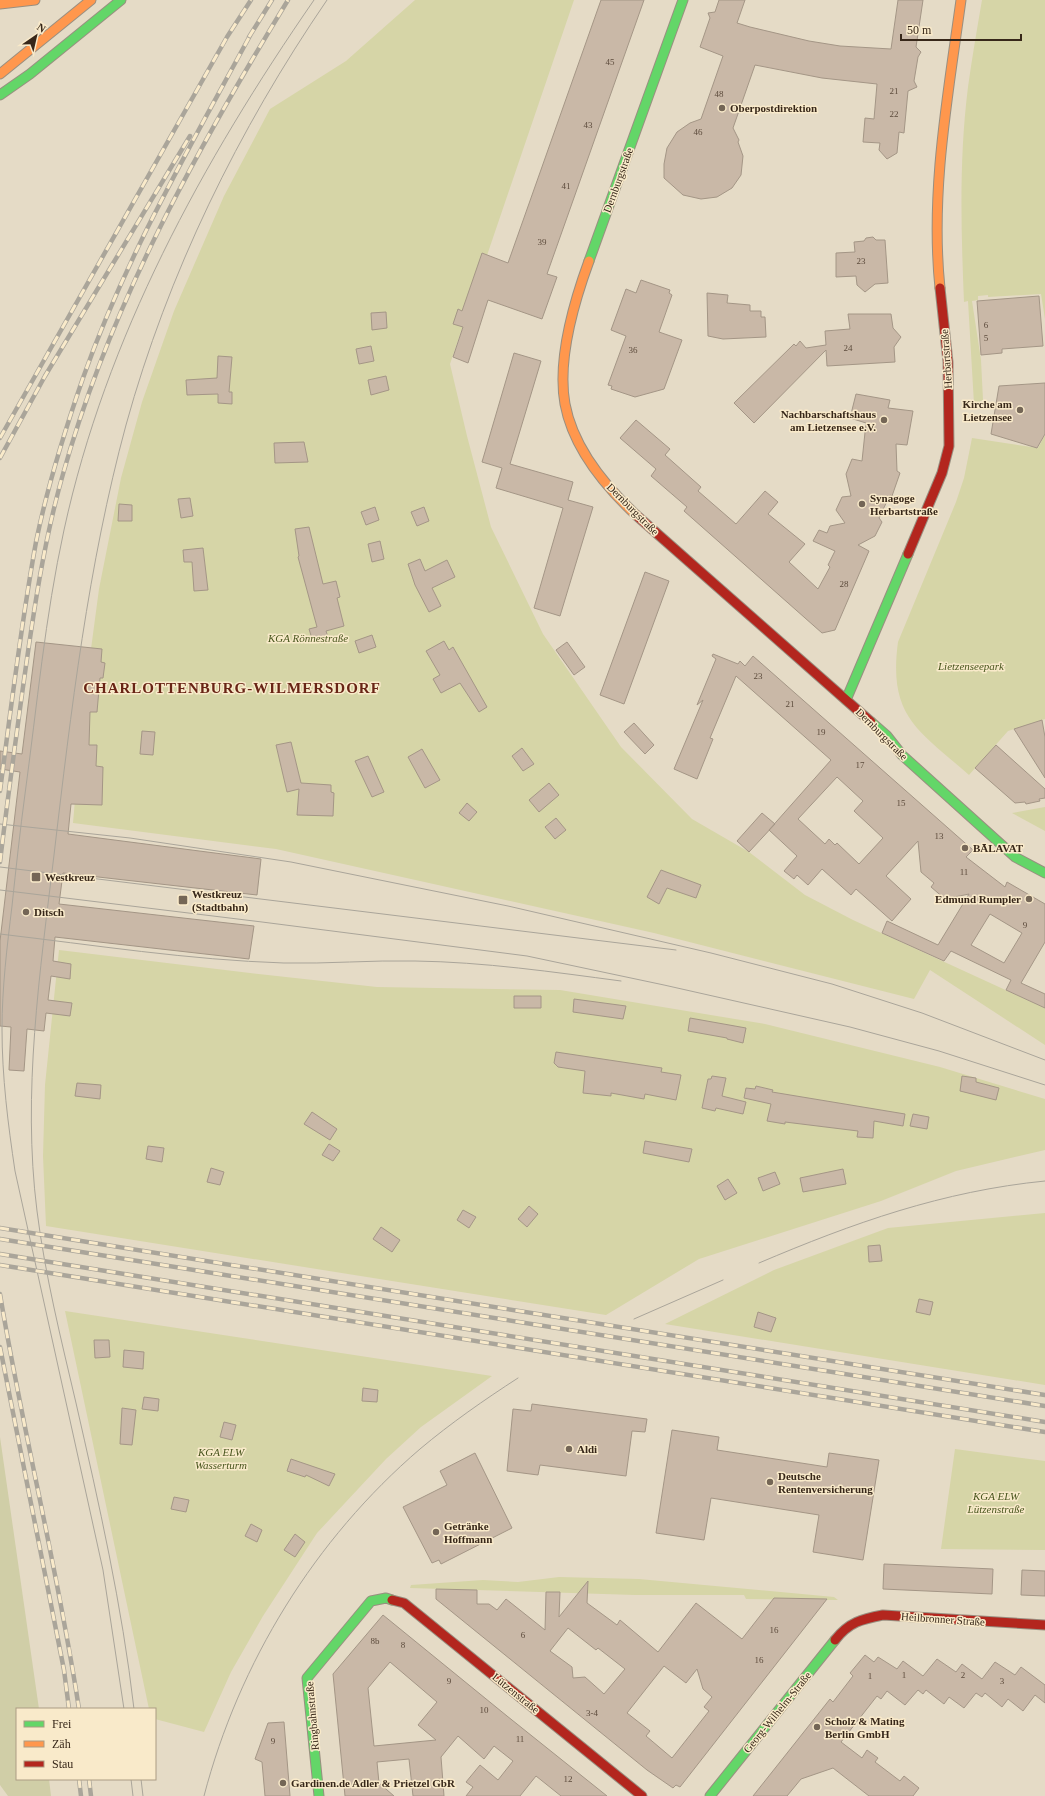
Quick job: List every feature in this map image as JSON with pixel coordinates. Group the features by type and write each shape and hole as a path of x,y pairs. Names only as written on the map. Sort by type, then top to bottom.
{"main road":[{"path":"0,4 35,0"},
{"path":"0,74 91,0"},
{"path":"0,95 30,74 121,0"},
{"name":"Dernburgstraße","path":"683,0 582,280 570,323 563,361 566,405 576,440 596,470 641,520 887,736 902,755 1015,857 1045,873"},
{"name":"Herbartstraße","path":"846,700 942,473 949,446 948,362 939,278 937,224 940,158 961,0"},
{"name":"Ringbahnstraße","path":"319,1796 307,1678 371,1601 386,1598"},
{"name":"Lützenstraße","path":"386,1598 404,1603 642,1796"},
{"name":"Heilbronner Straße","path":"844,1628 863,1619 883,1615 1045,1625"},
{"name":"Georg-Wilhelm-Straße","path":"710,1796 844,1628"}],"green space":[{"name":"KGA Rönnestraße","path":"415,0 574,0 450,364 491,527 543,634 621,747 692,819 749,852 805,895 853,920 1045,1008 1045,1045 930,970 914,999 654,933 276,849 73,823 83,709 99,589 121,478 142,402 174,311 224,196 270,109 346,61"},
{"path":"982,0 1045,0 1045,319 1041,294 988,297 988,295 978,296 978,300 972,301 981,360 983,400 974,404 968,301 964,302 962,167 968,87"},
{"name":"Lietzenseepark","path":"1045,435 1045,719 1008,731 969,775 921,733 911,720 903,705 898,688 896,667 898,642 956,502 964,478 972,438 1038,448"},
{"path":"1045,807 1045,831 1012,813"},
{"path":"59,950 377,987 560,990 765,1024 940,1067 1045,1099 1045,1150 956,1171 881,1201 699,1259 606,1315 46,1226 43,1156 45,1085"},
{"path":"1045,1213 1045,1385 665,1324 774,1270 888,1228"},
{"name":"KGA ELW Wasserturm","path":"65,1311 492,1376 421,1427 386,1459 317,1533 263,1616 231,1672 204,1732 156,1719 156,1708 149,1708"},
{"name":"KGA ELW Lützenstraße","path":"955,1449 1045,1461 1045,1550 941,1549"},
{"path":"559,1577 639,1579 834,1597 838,1600 746,1599 744,1595 635,1595 410,1588 411,1585 483,1580 518,1582"}],"shaded area":[{"path":"0,1437 39,1708 16,1708 16,1780 49,1780 51,1796 8,1796 0,1785"}],"building":[{"path":"601,0 644,0 547,274 557,277 542,319 488,300 468,363 453,357 463,327 453,324 458,309 462,311 482,253 508,263"},
{"name":"Oberpostdirektion","path":"719,0 745,0 737,23 750,27 809,41 840,46 891,49 898,0 923,0 916,47 921,52 918,57 914,81 917,87 908,91 904,133 899,132 897,153 887,159 879,150 880,143 863,142 865,118 874,119 877,84 822,78 755,65 733,128 739,140 738,142 743,156 741,175 732,188 717,197 701,199 683,195 664,178 664,164 667,148 677,132 690,123 701,119 723,56 700,47 710,18 708,13 715,12"},
{"path":"873,237 876,240 885,240 888,283 875,284 865,292 857,285 856,276 836,277 836,253 855,252 854,242 864,241 866,238"},
{"path":"641,280 670,290 669,293 672,295 659,332 682,340 664,389 635,397 611,389 612,386 608,385 626,336 611,330 626,289 636,293"},
{"path":"707,293 728,295 727,303 750,305 750,311 761,311 761,317 765,317 766,337 723,339 708,336"},
{"path":"1039,296 1043,346 1002,349 1002,353 981,355 977,301"},
{"path":"386,312 387,328 372,330 371,313"},
{"path":"848,314 891,314 893,328 901,337 894,347 895,362 827,366 826,350 754,423 734,403 794,344 796,346 800,341 806,348 826,345 825,331 850,329"},
{"path":"371,346 374,361 359,364 356,349"},
{"path":"514,353 541,361 510,464 573,482 568,500 593,507 560,616 534,608 563,508 496,488 502,468 482,462"},
{"path":"218,356 232,357 229,392 232,392 232,404 218,403 218,394 187,395 186,380 217,378"},
{"path":"386,376 389,390 371,395 368,380"},
{"name":"Kirche am Lietzensee","path":"1045,383 1045,434 1037,448 991,434 999,386"},
{"path":"856,394 890,400 888,408 913,411 907,445 896,444 897,471 900,473 892,496 890,495 879,518 882,522 875,536 858,545 869,551 835,630 822,633 684,511 687,507 651,476 656,469 620,438 636,420 670,449 665,455 701,487 698,491 736,524 765,491 778,502 768,514 805,544 789,562 818,589 830,567 828,565 835,551 813,541 819,530 827,533 830,526 845,523 836,510 842,497 851,496 846,474 852,459 862,461 866,423 850,418"},
{"path":"304,442 308,462 275,463 274,443"},
{"path":"190,498 193,516 181,518 178,499"},
{"path":"119,504 132,505 132,521 118,521"},
{"path":"375,507 379,520 366,525 361,512"},
{"path":"424,507 429,521 417,526 411,512"},
{"path":"309,527 323,584 336,581 340,597 337,598 344,626 326,631 328,637 313,642 309,629 317,627 298,557 295,529"},
{"path":"380,541 384,559 372,562 368,544"},
{"path":"203,548 208,590 194,591 192,562 184,562 183,550"},
{"path":"420,559 425,571 447,560 455,577 432,588 441,606 429,612 415,585 408,564"},
{"path":"645,572 669,581 624,704 600,695"},
{"path":"372,635 376,647 359,653 355,641"},
{"path":"444,641 449,650 453,647 487,707 479,712 460,683 441,693 433,679 440,675 426,651"},
{"path":"36,642 102,649 101,662 105,663 103,678 100,678 97,712 90,712 89,745 97,745 96,766 103,767 102,805 71,804 68,834 261,859 257,895 63,873 59,904 254,926 249,959 55,937 53,961 71,964 70,979 51,976 48,1000 72,1003 70,1016 46,1013 44,1031 27,1029 24,1071 9,1070 11,1027 0,1026 0,941 20,772 0,769 0,751 22,754"},
{"path":"567,642 585,667 574,675 556,650"},
{"path":"713,654 738,664 740,661 745,666 753,656 973,850 966,857 1005,887 1007,882 1045,904 1045,942 1021,983 1045,994 1045,1008 1006,990 1011,980 951,951 944,961 882,933 887,921 938,945 969,894 945,899 931,887 934,883 921,872 918,841 886,876 911,899 892,921 856,889 851,895 822,869 808,885 797,875 794,879 784,871 797,856 769,830 831,760 736,676 710,738 713,739 697,779 674,769 703,700 697,705 716,659 712,656","holes":["837,777 863,801 854,811 883,838 859,864 837,843 835,845 829,839 825,844 798,819","990,914 1022,933 1004,963 971,945"]},
{"path":"1042,720 1045,737 1045,778 1014,729"},
{"path":"634,723 654,745 645,754 624,732"},
{"path":"142,731 155,732 153,755 140,754"},
{"path":"291,742 301,783 331,785 331,792 334,793 333,816 297,815 299,789 287,792 276,745"},
{"path":"996,745 1045,789 1045,798 1039,799 1040,801 1026,804 1025,802 1015,803 975,768"},
{"path":"522,748 534,764 523,771 512,756"},
{"path":"422,749 440,780 425,788 408,757"},
{"path":"368,756 384,792 372,797 355,761"},
{"path":"549,783 559,795 539,812 529,800"},
{"path":"467,803 477,812 469,821 459,813"},
{"path":"762,813 775,824 749,852 737,841"},
{"path":"556,818 566,830 555,839 545,827"},
{"path":"661,870 701,885 696,898 667,888 659,904 647,897"},
{"path":"514,996 541,996 541,1008 514,1008"},
{"path":"574,999 626,1006 623,1019 573,1012"},
{"path":"690,1018 746,1028 743,1043 727,1038 688,1031"},
{"path":"556,1052 662,1068 661,1072 681,1075 676,1100 645,1094 644,1099 611,1093 611,1096 583,1093 585,1071 558,1067 554,1063"},
{"path":"712,1076 726,1078 722,1096 746,1102 743,1114 716,1108 715,1111 702,1108 708,1079 711,1079"},
{"path":"962,1076 976,1078 976,1082 999,1088 996,1100 960,1091"},
{"path":"77,1083 101,1085 100,1099 75,1096"},
{"path":"756,1086 773,1090 772,1092 905,1114 903,1126 874,1121 873,1138 857,1137 858,1131 767,1121 771,1104 744,1098 746,1088 755,1089"},
{"path":"312,1112 337,1129 330,1140 304,1124"},
{"path":"913,1114 929,1117 927,1129 910,1126"},
{"path":"645,1141 692,1149 689,1162 643,1153"},
{"path":"329,1144 340,1151 333,1161 322,1155"},
{"path":"148,1146 164,1148 162,1162 146,1159"},
{"path":"211,1168 224,1172 220,1185 207,1182"},
{"path":"843,1169 846,1184 803,1192 800,1178"},
{"path":"775,1172 780,1184 763,1191 758,1178"},
{"path":"728,1179 737,1193 725,1200 717,1186"},
{"path":"529,1206 538,1214 527,1227 518,1219"},
{"path":"463,1210 476,1217 469,1228 457,1220"},
{"path":"381,1227 400,1240 392,1252 373,1239"},
{"path":"880,1245 882,1261 869,1262 868,1246"},
{"path":"919,1299 933,1302 930,1315 916,1312"},
{"path":"758,1312 776,1318 771,1332 754,1327"},
{"path":"94,1340 109,1340 110,1357 95,1358"},
{"path":"124,1350 144,1352 143,1369 123,1367"},
{"path":"363,1388 378,1390 377,1402 362,1401"},
{"path":"144,1397 159,1399 158,1411 142,1409"},
{"name":"Aldi","path":"532,1404 647,1419 645,1432 632,1431 626,1476 540,1465 538,1475 507,1471 513,1409 531,1411"},
{"path":"122,1408 136,1410 132,1445 120,1444"},
{"path":"224,1422 236,1425 232,1440 220,1437"},
{"name":"Deutsche Rentenversicherung","path":"672,1430 719,1437 717,1450 827,1467 829,1453 879,1460 863,1560 813,1552 819,1515 711,1498 704,1540 656,1533"},
{"path":"475,1453 512,1528 441,1564 439,1560 432,1563 403,1507 447,1485 440,1471"},
{"path":"291,1459 335,1474 329,1486 306,1475 305,1477 287,1471"},
{"path":"174,1497 189,1500 186,1512 171,1509"},
{"path":"251,1524 262,1530 257,1542 245,1536"},
{"path":"295,1534 305,1542 295,1557 284,1550"},
{"path":"884,1564 993,1569 992,1594 883,1589"},
{"path":"1022,1570 1045,1571 1045,1596 1021,1595"},
{"path":"588,1581 587,1603 617,1625 620,1620 658,1652 696,1603 742,1639 774,1598 827,1599 680,1787 676,1785 673,1788 647,1770 436,1599 436,1589 477,1590 477,1604 489,1604 497,1610 506,1599 545,1630 546,1592 560,1592 559,1617","holes":["568,1628 596,1650 598,1648 625,1669 604,1694 585,1677 573,1678 572,1667 550,1651","664,1666 686,1683 697,1669 703,1689 712,1697 704,1707 709,1711 672,1758 646,1736 650,1731 627,1713"]},
{"path":"383,1615 607,1796 561,1796 536,1776 520,1796 466,1796 473,1787 466,1782 480,1765 498,1780 513,1761 494,1746 484,1759 458,1736 441,1757 444,1796 413,1796 409,1759 377,1762 379,1783 394,1796 345,1796 333,1674","holes":["390,1662 437,1702 418,1725 436,1740 374,1746 368,1688"]},
{"path":"865,1655 874,1662 878,1657 897,1669 903,1661 923,1676 937,1659 956,1672 962,1664 982,1679 995,1662 1015,1675 1021,1667 1045,1685 1045,1703 1035,1695 1023,1711 1008,1699 1002,1707 985,1693 982,1697 976,1693 964,1708 949,1697 944,1704 926,1690 923,1694 918,1690 905,1705 887,1691 881,1699 877,1696 841,1742 862,1758 867,1750 878,1758 875,1762 900,1781 904,1776 919,1788 913,1796 869,1796 833,1768 801,1779 787,1796 753,1796 830,1699 833,1702 853,1676 850,1673"},
{"path":"284,1722 290,1796 265,1796 262,1762 255,1759 268,1723"}],"tram line":[{"path":"124,1708 103,1570 15,1171 6,1100 2,1047 3,998 8,937 46,629 57,563 82,458 105,389 132,320 163,253 197,188 234,124 273,61 314,0"},
{"path":"134,1708 123,1632 109,1555 54,1307 44,1259 37,1211 31,1122 32,1077 43,943 74,693 91,585 113,478 126,425 143,368 185,258 209,204 235,152 264,100 327,0"},
{"path":"0,824 130,838 291,862 508,906 711,953 832,984 922,1013 1045,1060"},
{"path":"0,867 676,950"},
{"path":"0,890 527,956 850,1027 939,1051 1045,1085"},
{"path":"0,934 142,952 213,959 284,963 399,961 467,963 621,981"},
{"path":"759,1263 794,1248 864,1222 899,1211 970,1192 1045,1181"},
{"path":"634,1319 723,1280"},
{"path":"204,1796 219,1746 238,1698 260,1651 286,1606 315,1563 347,1522 382,1484 420,1449 468,1412 518,1378"},
{"path":"131,1780 133,1796"},
{"path":"141,1780 143,1796"}],"railway":[{"path":"0,438 227,37 251,0"},
{"path":"249,37 272,0"},
{"path":"0,862 39,580 56,500 83,411 105,349 159,230 189,171 288,0"},
{"path":"0,791 21,635 36,542 51,480 76,398 100,333 139,245 183,159 252,32"},
{"path":"0,458 45,376 190,136"},
{"path":"0,1228 1045,1395"},
{"path":"0,1239 1045,1406"},
{"path":"0,1254 1045,1422"},
{"path":"0,1265 1045,1432"},
{"path":"0,1294 19,1398 71,1657 79,1708"},
{"path":"0,1347 64,1670 69,1708"},
{"path":"79,1780 81,1796"},
{"path":"89,1780 91,1796"}],"traffic: fast":[{"path":"0,95 30,74 121,0"},
{"path":"589,261 683,0"},
{"path":"846,700 908,554"},
{"path":"871,722 887,736 902,755 1015,857 1045,873"},
{"path":"319,1796 307,1678 371,1601 386,1598 392,1600"},
{"path":"710,1796 835,1640"}],"traffic: slow":[{"path":"0,4 35,0"},
{"path":"0,74 91,0"},
{"path":"940,288 937,252 939,180 946,108 961,0"},
{"path":"589,261 568,331 563,369 565,404 575,435 592,465 624,504 636,515"}],"traffic: jam":[{"path":"908,554 942,473 949,446 948,362 940,288"},
{"path":"636,515 871,722"},
{"path":"392,1600 404,1603 642,1796"},
{"path":"835,1640 845,1629 856,1622 883,1615 1045,1625"}],"place":[{"name":"Oberpostdirektion","path":"722,108"},
{"name":"Kirche am Lietzensee","path":"1020,410"},
{"name":"Nachbarschaftshaus am Lietzensee e.V.","path":"884,420"},
{"name":"Synagoge Herbartstraße","path":"862,504"},
{"name":"BĀLAVAT","path":"965,848"},
{"name":"Westkreuz","path":"36,877"},
{"name":"Edmund Rumpler","path":"1029,899"},
{"name":"Westkreuz (Stadtbahn)","path":"183,900"},
{"name":"Ditsch","path":"26,912"},
{"name":"Aldi","path":"569,1449"},
{"name":"Deutsche Rentenversicherung","path":"770,1482"},
{"name":"Getränke Hoffmann","path":"436,1532"},
{"name":"Scholz & Mating Berlin GmbH","path":"817,1727"},
{"name":"Gardinen.de Adler & Prietzel GbR","path":"283,1783"}],"district":[{"name":"CHARLOTTENBURG-WILMERSDORF","path":"232,688"}]}
